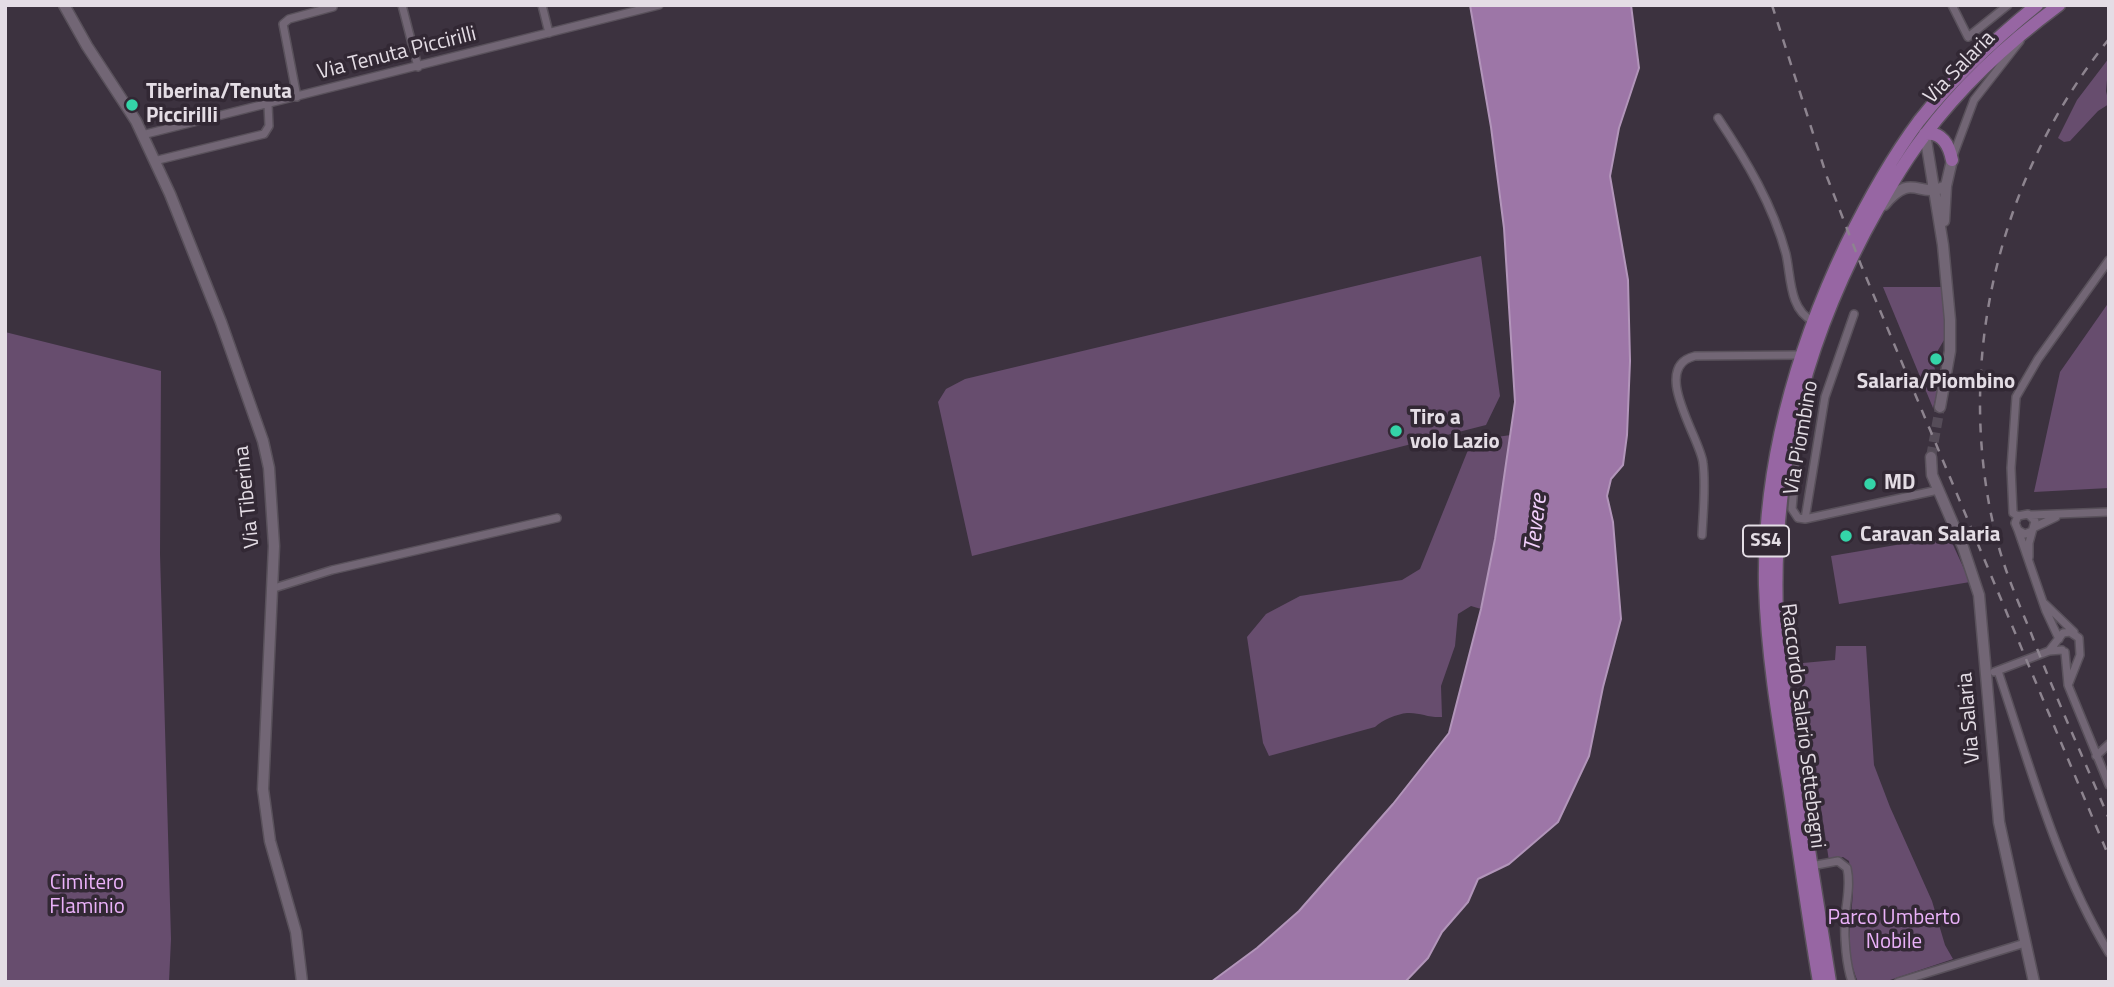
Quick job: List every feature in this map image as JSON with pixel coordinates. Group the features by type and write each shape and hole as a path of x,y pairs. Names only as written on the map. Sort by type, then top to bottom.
{"main road":[{"name":"Via Tiberina","path":"64,5 142,135 170,194 211,296 263,441 269,468 273,519 263,789 270,841 296,932 302,982"},
{"name":"Via Salaria","path":"1920,131 1966,87 2025,23 2037,5"},
{"name":"Via Salaria","path":"2025,23 2059,5"},
{"path":"1940,407 1951,337 1943,245 1920,131 1941,137 1949,148 1952,160 1946,186 1943,245"},
{"name":"Raccordo Salario Settebagni","path":"1821,981 1811,866 1783,678 1777,617 1776,551 1782,487 1797,405 1827,311 1870,222 1920,131"},
{"name":"Raccordo Salario Settebagni","path":"1821,981 1772,681 1765,585 1767,527 1777,450 1800,355 1813,321 1860,218 1882,177 1920,131"},
{"path":"1870,222 1901,188 1912,186 1934,191 1946,186"},
{"name":"Via Salaria","path":"1931,457 1931,472 1977,588 1992,673 1998,822 2034,982"}],"street":[{"path":"402,5 418,67"},
{"path":"542,5 549,33"},
{"name":"Via Tenuta Piccirilli","path":"142,135 659,5"},
{"path":"1952,5 1968,37 2009,5 2025,23 1975,100 1952,160"},
{"path":"297,97 283,24 291,18 333,7"},
{"path":"154,161 264,134 269,126 268,104"},
{"path":"1718,118 1742,155 1772,216 1784,248 1797,307 1805,317 1813,321"},
{"path":"2018,516 2013,513 2011,502 2016,397 2038,359 2109,260"},
{"name":"Via Piombino","path":"1854,314 1825,397 1805,519 1938,490"},
{"path":"1702,535 1703,465 1681,406 1676,383 1679,367 1686,359 1695,356 1800,355"},
{"path":"1797,405 1801,420 1792,509 1796,517 1805,519"},
{"path":"2109,512 2058,516 2025,513 2018,516 2015,523 2061,646 2068,685 2109,785"},
{"path":"2029,561 2035,521 2031,515"},
{"path":"2018,530 2025,534 2058,516"},
{"path":"271,589 332,570 557,517"},
{"path":"2044,603 2080,641 2080,655 2068,685"},
{"path":"2061,646 2063,633 2074,633"},
{"path":"2061,646 1992,673 2075,889 2091,925 2109,953"},
{"path":"2061,646 2071,653 2078,648"},
{"path":"2096,756 2109,744"},
{"path":"1811,866 1838,861 1847,868 1849,880 1845,922 1848,964 1853,982"},
{"path":"1898,982 2025,943"}],"green space":[{"path":"2109,58 2106,91 2109,104 2098,111 2070,141 2064,142 2058,138 2077,100"},
{"path":"1481,256 1500,396 1486,425 972,556 938,402 946,389 965,379"},
{"path":"1883,287 1941,287 1947,335 1934,357 1933,364 1940,382 1933,408"},
{"path":"2109,302 2109,488 2034,492 2060,372"},
{"name":"Cimitero Flaminio","path":"5,332 161,371 160,554 171,939 169,982 5,982"},
{"path":"1511,435 1481,609 1471,606 1458,614 1455,646 1441,686 1442,717 1411,713 1394,716 1375,727 1269,756 1263,743 1247,637 1266,614 1300,596 1402,580 1420,569 1468,450 1482,439"},
{"path":"1949,536 1970,582 1839,604 1831,556"},
{"name":"Parco Umberto Nobile","path":"1836,646 1866,646 1874,765 1932,901 1945,945 1953,959 1884,982 1858,982 1853,969 1850,935 1853,889 1849,861 1843,857 1829,861 1802,684 1803,663 1835,660"}],"water":[{"name":"Tevere","path":"1470,5 1631,5 1639,68 1619,128 1610,176 1628,280 1630,361 1627,435 1623,465 1611,479 1607,496 1613,522 1621,619 1589,756 1558,822 1509,864 1478,879 1468,902 1442,932 1428,958 1405,982 1211,982 1257,948 1299,911 1393,804 1449,733 1481,609 1495,539 1515,402 1504,228 1491,127"}],"tunnel":[{"path":"1931,457 1940,407"}],"railway":[{"path":"1772,5 1827,177 1861,265 2109,857"},
{"path":"2109,39 2070,94 2038,152 2012,214 1994,279 1983,345 1980,411 1985,478 2001,555 2109,819"}],"place":[{"name":"Tiberina/Tenuta Piccirilli","path":"132,105"},
{"name":"Salaria/Piombino","path":"1936,359"},
{"name":"Tiro a volo Lazio","path":"1396,431"},
{"name":"MD","path":"1870,484"},
{"name":"Caravan Salaria","path":"1846,536"}]}
